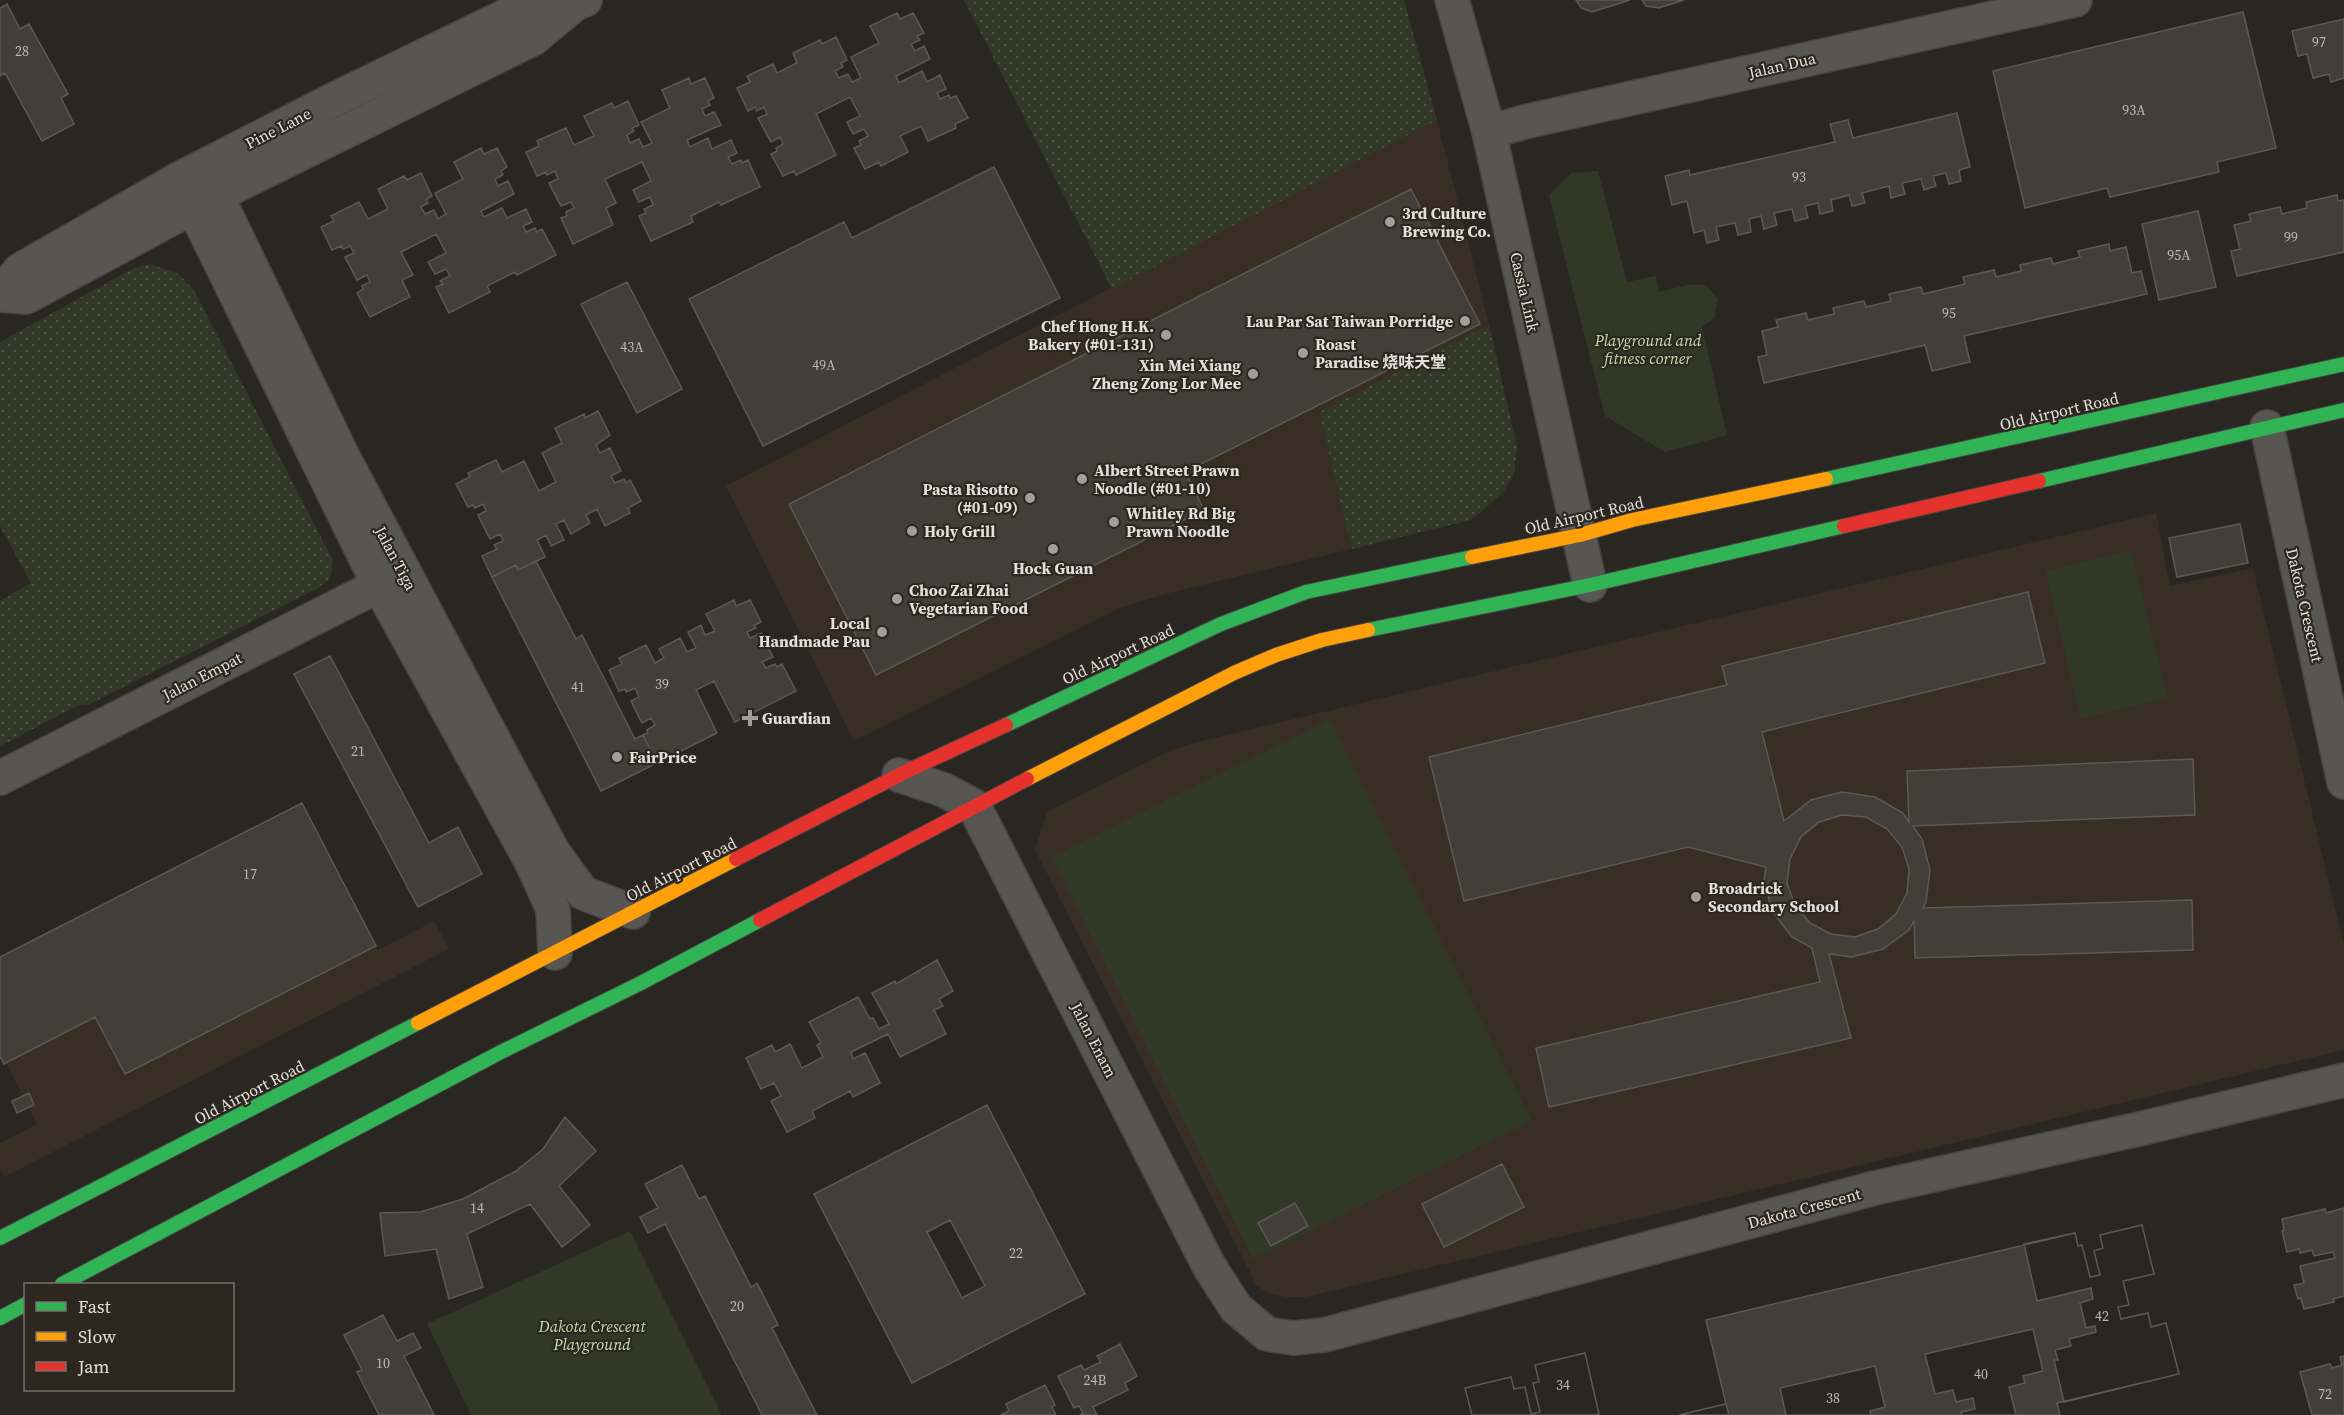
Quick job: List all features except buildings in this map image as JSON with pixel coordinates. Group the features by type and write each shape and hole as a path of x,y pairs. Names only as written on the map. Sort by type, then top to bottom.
{"main road":[{"name":"Old Airport Road","path":"0,1238 899,775 1221,624 1305,592 1580,535 1632,520 2344,364"},
{"path":"65,1283 501,1052 641,983 974,806 1234,673 1276,655 1322,640 1590,585 2344,410"},
{"path":"0,1318 24,1305"}],"street":[{"name":"Cassia Link","path":"1452,0 1489,132 1590,585"},
{"name":"Jalan Dua","path":"1489,132 2075,0"},
{"name":"Pine Lane","path":"0,295 26,297 195,188 534,38 580,2"},
{"name":"Jalan Tiga","path":"195,188 225,213 343,457 391,579 532,862 553,909 555,953"},
{"name":"Dakota Crescent","path":"2267,428 2344,782"},
{"name":"Jalan Tiga","path":"391,579 553,852 583,893 633,912"},
{"name":"Jalan Empat","path":"0,778 391,579"},
{"path":"899,775 944,790 974,806"},
{"name":"Jalan Enam","path":"974,806 1209,1266 1236,1308 1267,1334"},
{"name":"Dakota Crescent","path":"1267,1334 1293,1338 1324,1335 1875,1188 2344,1080"}],"shaded area":[{"path":"1437,120 1489,325 1319,412 1352,549 1169,593 1120,608 854,741 726,486"},
{"name":"Broadrick Secondary School","path":"2156,513 2170,586 2253,568 2344,944 2344,1050 1306,1297 1286,1297 1268,1293 1257,1286 1035,850 1047,812 1169,751 1194,743"},
{"path":"302,807 378,950 434,921 449,949 4,1177 0,1169 0,1143 37,1124 0,1051"}],"green space":[{"path":"964,0 1404,0 1437,120 1112,289"},
{"name":"Playground and fitness corner","path":"1598,171 1627,282 1656,276 1659,292 1687,285 1706,285 1718,299 1714,318 1702,327 1727,435 1665,452 1605,416 1549,195 1571,173"},
{"path":"150,264 179,274 195,292 332,559 331,574 328,580 316,589 88,705 81,704 0,746 0,601 31,583 0,526 0,342 134,268"},
{"path":"1489,325 1517,447 1514,473 1503,493 1471,520 1352,549 1319,412"},
{"path":"2131,550 2168,698 2081,719 2045,571"},
{"path":"1330,719 1532,1121 1253,1259 1051,857"},
{"name":"Dakota Crescent Playground","path":"630,1231 722,1415 471,1415 427,1324"}],"traffic: fast":[{"path":"1826,479 2344,364"},
{"path":"2039,481 2344,410"},
{"path":"1368,630 1590,585 1844,526"},
{"path":"1006,725 1221,624 1306,592 1472,557"},
{"path":"64,1283 501,1052 641,983 760,920"},
{"path":"0,1238 418,1023"},
{"path":"0,1318 24,1305"}],"traffic: slow":[{"path":"1472,557 1826,479"},
{"path":"1027,779 1234,673 1276,655 1322,640 1368,630"},
{"path":"418,1023 736,859"}],"traffic: jam":[{"path":"1844,526 2039,481"},
{"path":"736,859 907,771 1006,725"},
{"path":"760,920 1027,779"}],"place":[{"name":"3rd Culture Brewing Co.","path":"1390,222"},
{"name":"Lau Par Sat Taiwan Porridge","path":"1465,321"},
{"name":"Chef Hong H.K. Bakery (#01-131)","path":"1166,335"},
{"name":"Roast Paradise 烧味天堂","path":"1303,353"},
{"name":"Xin Mei Xiang Zheng Zong Lor Mee","path":"1253,374"},
{"name":"Albert Street Prawn Noodle (#01-10)","path":"1082,479"},
{"name":"Pasta Risotto (#01-09)","path":"1030,498"},
{"name":"Whitley Rd Big Prawn Noodle","path":"1114,522"},
{"name":"Holy Grill","path":"912,531"},
{"name":"Hock Guan","path":"1053,549"},
{"name":"Choo Zai Zhai Vegetarian Food","path":"897,599"},
{"name":"Local Handmade Pau","path":"882,632"},
{"name":"Guardian","path":"750,718"},
{"name":"FairPrice","path":"617,757"},
{"name":"Broadrick Secondary School","path":"1696,897"}]}
